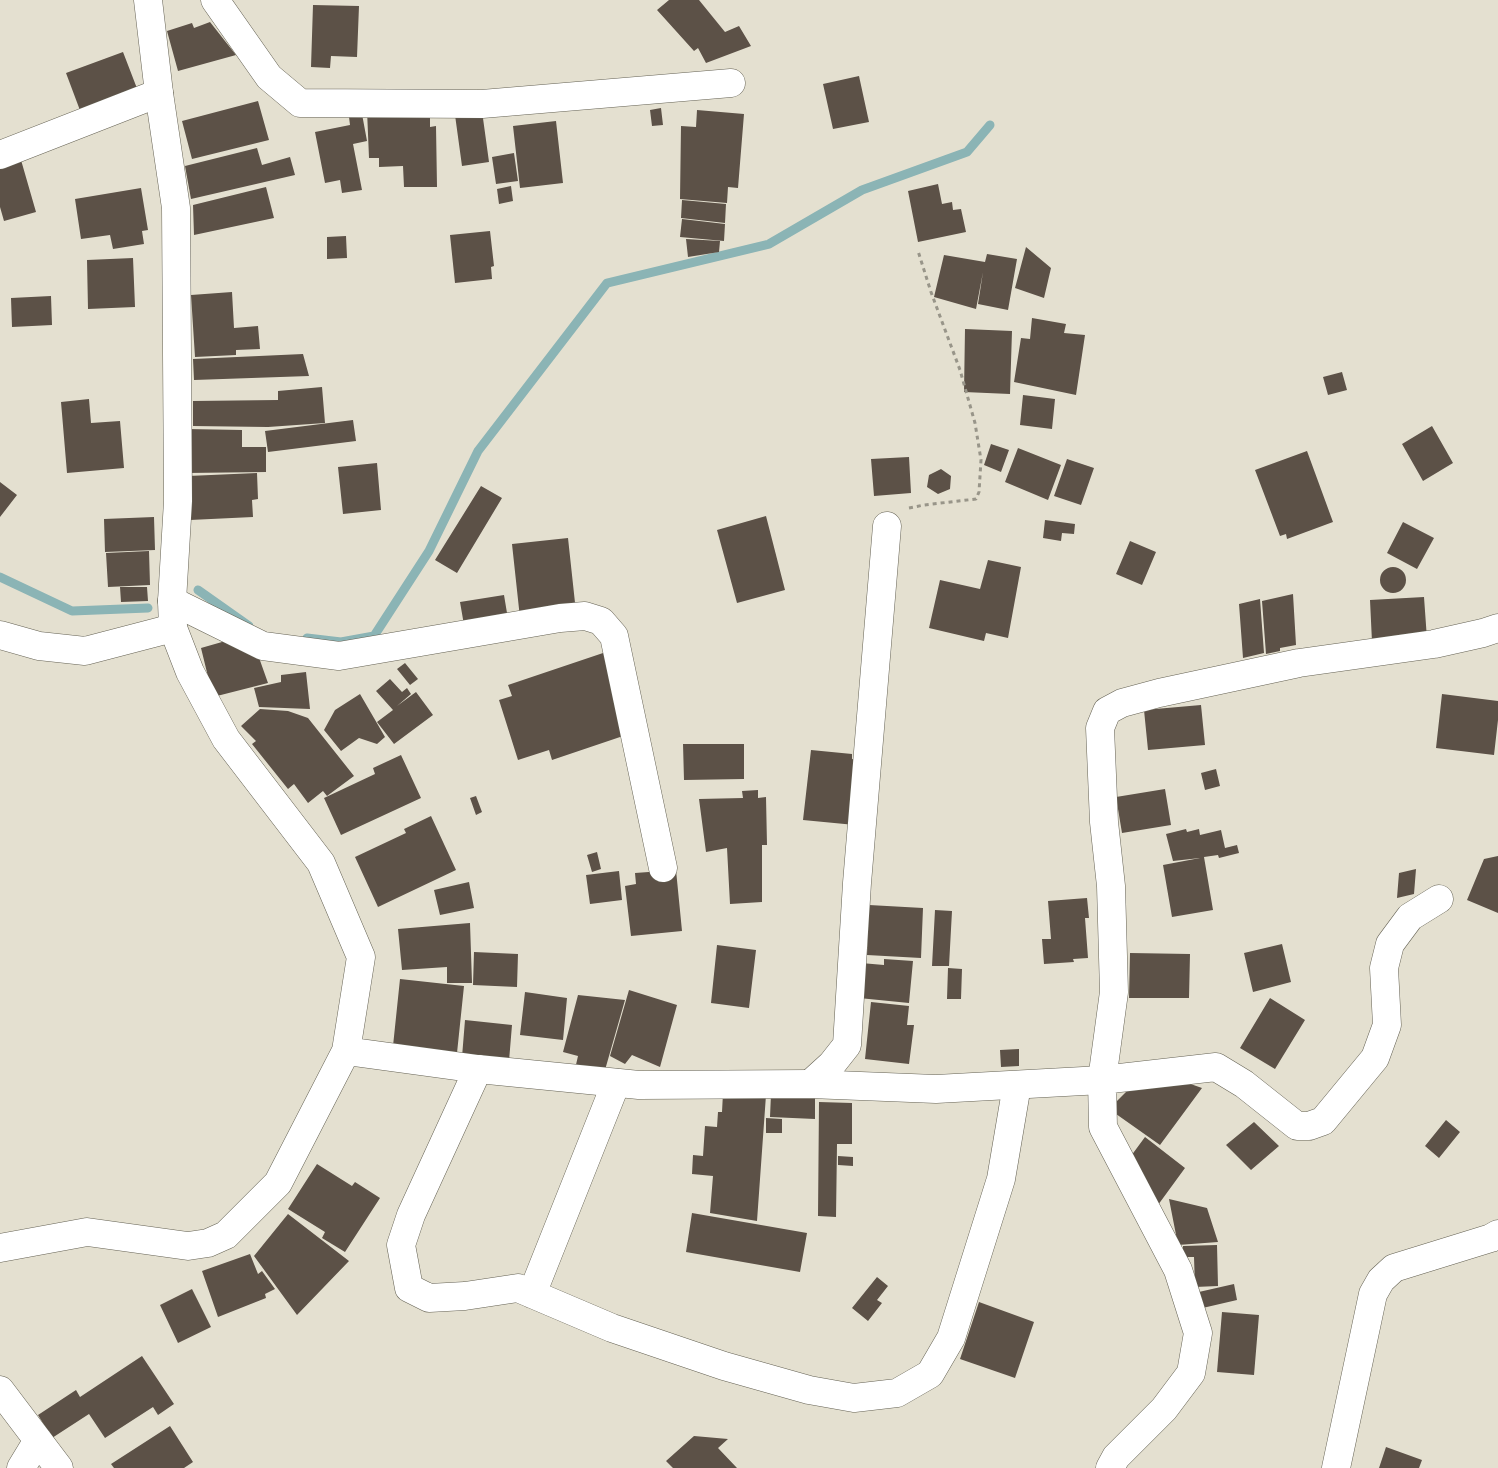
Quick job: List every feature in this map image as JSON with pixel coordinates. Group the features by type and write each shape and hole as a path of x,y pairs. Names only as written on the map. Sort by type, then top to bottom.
{"street":[{"path":"0,1248 87,1232 188,1246 208,1243 226,1235 278,1183 346,1051 361,957 321,863 226,739 190,672 173,628 172,601 178,501 176,208 159,93 148,0"},
{"path":"215,0 270,77 300,102 482,104 731,83"},
{"path":"0,155 159,93"},
{"path":"810,1084 832,1064 847,1045 857,883 887,526"},
{"path":"172,601 263,646 339,656 560,618 585,616 601,622 614,636 663,868"},
{"path":"0,635 39,646 85,651 173,628"},
{"path":"1110,1468 1116,1457 1164,1409 1192,1373 1198,1333 1178,1270 1103,1127 1102,1080 1114,992 1111,886 1104,822 1100,728 1107,711 1122,703 1159,693 1299,663 1434,644 1498,628"},
{"path":"346,1051 478,1069 639,1085 810,1084 936,1090 1102,1080 1216,1067 1244,1084 1297,1126 1309,1126 1323,1121 1375,1058 1387,1025 1384,968 1390,944 1410,917 1438,899"},
{"path":"478,1069 411,1214 406,1230 402,1245 410,1288 429,1298 465,1296 518,1288 612,1328 724,1366 809,1390 854,1398 896,1393 930,1374 951,1338 1001,1179 1017,1085"},
{"path":"532,1294 616,1083"},
{"path":"1336,1468 1372,1294 1381,1280 1394,1268 1491,1238 1498,1234"},
{"path":"0,1390 59,1468"},
{"path":"21,1468 38,1440"}],"path":[{"path":"887,526 891,514 924,505 976,499 979,492 981,460 975,423 960,370 918,251"}],"building":[{"path":"669,0 699,0 725,32 739,26 751,46 706,63 698,48 694,51 657,10"},
{"path":"313,5 359,6 357,57 331,56 330,68 311,67"},
{"path":"210,22 236,55 178,71 167,31 192,23 194,28"},
{"path":"123,52 138,91 81,113 66,73"},
{"path":"859,76 869,122 833,129 823,84"},
{"path":"258,101 269,140 192,159 182,121"},
{"path":"661,108 663,125 652,126 650,110"},
{"path":"430,109 430,127 436,126 437,187 404,187 403,166 379,167 379,158 369,158 367,110"},
{"path":"697,110 744,114 738,188 728,187 727,203 680,199 681,126 696,127"},
{"path":"482,111 489,162 462,166 455,115"},
{"path":"362,114 367,141 353,144 362,190 342,193 340,180 325,183 315,132 350,125 349,117"},
{"path":"556,121 563,183 520,188 513,126"},
{"path":"257,148 262,165 290,157 295,175 191,199 185,166"},
{"path":"514,153 518,181 496,184 492,157"},
{"path":"21,160 36,212 4,221 0,207 0,166"},
{"path":"938,184 942,204 952,202 953,210 961,209 966,232 918,242 908,191"},
{"path":"511,186 513,201 499,204 497,189"},
{"path":"266,187 274,218 194,235 193,205"},
{"path":"141,188 148,230 142,231 144,244 113,249 110,235 81,239 75,199"},
{"path":"682,200 726,204 725,223 681,218"},
{"path":"682,219 725,224 724,241 680,237"},
{"path":"490,231 494,266 491,267 492,279 455,283 450,235"},
{"path":"346,236 347,258 327,259 327,237"},
{"path":"686,239 720,241 719,252 688,257"},
{"path":"1026,247 1051,268 1044,298 1015,288"},
{"path":"987,254 1017,259 1008,310 978,304 983,272 976,309 934,297 944,255 985,262"},
{"path":"133,258 135,307 88,309 87,260"},
{"path":"232,292 234,328 258,326 260,349 236,350 236,355 195,357 191,295"},
{"path":"51,296 52,325 12,327 11,298"},
{"path":"1032,318 1066,324 1064,333 1085,335 1076,395 1014,382 1021,338 1030,339"},
{"path":"965,329 1012,331 1010,394 964,392"},
{"path":"303,354 309,376 194,380 193,359"},
{"path":"1342,372 1347,390 1328,395 1323,377"},
{"path":"322,387 325,423 268,427 193,426 193,401 278,400 278,391"},
{"path":"1023,395 1055,399 1052,429 1020,425"},
{"path":"89,399 91,423 120,421 124,468 67,473 61,402"},
{"path":"353,420 356,441 268,452 265,431"},
{"path":"1432,426 1453,463 1423,481 1402,444"},
{"path":"187,429 242,430 242,447 266,447 266,472 186,473"},
{"path":"991,444 1009,450 1001,472 984,465"},
{"path":"1018,448 1061,465 1048,500 1005,482"},
{"path":"1307,451 1333,522 1287,539 1286,534 1280,536 1255,470"},
{"path":"909,457 911,493 874,496 871,459"},
{"path":"1067,459 1094,468 1081,505 1054,496"},
{"path":"377,463 381,510 343,514 338,467"},
{"path":"941,469 951,476 950,489 938,494 927,487 929,475"},
{"path":"257,473 258,499 252,500 253,517 190,520 188,476"},
{"path":"0,482 17,495 0,517"},
{"path":"481,486 502,498 457,573 435,560"},
{"path":"766,516 785,590 737,603 717,530"},
{"path":"154,517 155,550 105,552 104,519"},
{"path":"1045,520 1075,524 1074,534 1062,533 1061,541 1043,538"},
{"path":"1403,522 1434,538 1417,569 1387,553"},
{"path":"568,538 576,612 520,618 512,544"},
{"path":"1130,541 1156,552 1142,585 1116,574"},
{"path":"149,551 150,585 108,587 106,553"},
{"path":"988,560 1021,567 1008,638 986,633 984,641 929,628 940,580 980,589"},
{"path":"1393,567 1403,570 1406,580 1403,590 1393,593 1383,590 1380,580 1383,570"},
{"path":"120,587 147,587 148,601 121,602"},
{"path":"1293,594 1296,645 1280,648 1280,651 1266,654 1262,601"},
{"path":"504,595 508,619 464,625 460,602"},
{"path":"1424,597 1427,639 1372,642 1370,600"},
{"path":"1260,599 1264,653 1243,658 1239,604"},
{"path":"236,638 257,652 268,683 213,697 201,648"},
{"path":"606,652 626,735 552,760 549,750 518,760 499,700 512,696 508,685"},
{"path":"405,663 418,679 410,685 397,669"},
{"path":"306,672 310,709 259,707 254,688 281,682 281,675"},
{"path":"390,679 402,692 407,688 411,694 397,706 416,692 433,715 394,744 377,722 393,710 376,691"},
{"path":"360,694 385,737 377,744 359,738 341,751 324,730 335,710"},
{"path":"1442,694 1498,701 1494,755 1436,748"},
{"path":"1201,705 1205,745 1148,750 1144,710"},
{"path":"260,709 288,711 308,718 354,776 327,796 323,791 308,803 294,784 288,789 252,744 256,741 241,726"},
{"path":"683,744 744,744 744,779 684,780"},
{"path":"811,750 852,754 852,759 862,761 855,825 803,820"},
{"path":"401,755 421,798 341,835 324,798 375,774 373,768"},
{"path":"1216,769 1220,786 1205,790 1201,773"},
{"path":"1165,789 1171,825 1122,833 1116,797"},
{"path":"758,790 758,798 766,797 767,845 762,845 762,902 730,904 727,848 706,852 699,799 743,798 742,791"},
{"path":"476,796 482,812 476,815 470,798"},
{"path":"431,816 456,870 378,907 355,857 406,833 404,829"},
{"path":"1186,829 1187,832 1199,829 1200,835 1221,830 1225,848 1237,845 1239,853 1219,858 1218,855 1204,857 1213,910 1172,917 1163,865 1200,858 1173,861 1166,834"},
{"path":"597,852 601,869 592,872 587,855"},
{"path":"1498,856 1498,913 1467,900 1484,859"},
{"path":"1416,869 1414,894 1397,898 1399,873"},
{"path":"676,870 682,931 631,936 625,886 636,884 635,873"},
{"path":"619,871 622,900 590,904 586,875"},
{"path":"469,882 474,908 440,915 434,890"},
{"path":"1087,898 1089,918 1085,918 1088,958 1073,959 1074,962 1044,964 1042,939 1051,939 1048,901"},
{"path":"869,905 923,908 921,958 867,955"},
{"path":"935,910 952,911 949,966 932,966"},
{"path":"470,923 472,983 447,983 447,967 402,970 398,929"},
{"path":"1282,944 1291,982 1253,992 1244,953"},
{"path":"717,945 756,950 749,1008 711,1003"},
{"path":"474,952 518,954 517,987 473,985"},
{"path":"1130,953 1190,954 1189,998 1129,998"},
{"path":"884,959 913,961 909,1003 859,998 861,963 884,965"},
{"path":"948,968 962,969 961,999 947,999"},
{"path":"400,979 464,986 457,1053 393,1046"},
{"path":"629,990 677,1005 660,1067 632,1055 625,1064 610,1056"},
{"path":"525,992 567,998 563,1040 520,1035"},
{"path":"578,995 625,1000 603,1077 575,1069 578,1056 563,1052"},
{"path":"1270,998 1305,1020 1275,1069 1240,1048"},
{"path":"871,1002 909,1006 907,1025 914,1025 909,1064 865,1059"},
{"path":"465,1020 512,1025 509,1061 462,1057"},
{"path":"1019,1049 1019,1066 1001,1067 1000,1050"},
{"path":"1167,1078 1177,1086 1182,1081 1202,1088 1160,1145 1109,1109 1136,1082"},
{"path":"723,1093 766,1095 757,1221 710,1213 713,1176 692,1174 693,1155 703,1156 705,1126 717,1127 718,1112 722,1112"},
{"path":"771,1094 815,1095 815,1119 770,1117"},
{"path":"819,1102 852,1103 852,1144 837,1144 836,1217 818,1216"},
{"path":"766,1118 782,1119 782,1133 766,1133"},
{"path":"1446,1120 1460,1132 1439,1158 1425,1146"},
{"path":"1254,1122 1279,1146 1251,1170 1226,1145"},
{"path":"1145,1137 1185,1168 1158,1205 1131,1156"},
{"path":"838,1156 853,1157 853,1166 838,1165"},
{"path":"317,1164 352,1186 355,1182 380,1198 345,1252 322,1238 325,1232 288,1209"},
{"path":"1169,1199 1207,1208 1218,1242 1178,1245"},
{"path":"692,1213 807,1233 800,1272 686,1252"},
{"path":"288,1214 349,1261 297,1315 254,1256"},
{"path":"1217,1245 1218,1286 1195,1287 1194,1257 1183,1257 1183,1246"},
{"path":"250,1254 258,1274 262,1271 275,1289 265,1294 266,1298 218,1317 202,1271"},
{"path":"877,1277 888,1286 877,1300 882,1303 868,1321 852,1308"},
{"path":"1234,1284 1237,1300 1194,1310 1190,1294"},
{"path":"192,1289 211,1327 178,1343 160,1305"},
{"path":"979,1302 1034,1322 1015,1378 960,1359"},
{"path":"1222,1312 1259,1315 1254,1375 1217,1372"},
{"path":"142,1356 174,1404 158,1415 153,1407 105,1438 89,1414 52,1438 38,1415 76,1390 80,1397"},
{"path":"170,1426 193,1462 184,1468 114,1468 111,1464"},
{"path":"694,1436 728,1439 718,1448 737,1468 673,1468 666,1461"},
{"path":"1386,1447 1422,1460 1419,1468 1379,1468"}],"waterway":[{"path":"307,638 341,642 374,636 429,551 478,451 607,283 769,244 862,190 967,152 990,125"},
{"path":"0,577 72,611 148,608"},
{"path":"198,590 249,626"}]}
